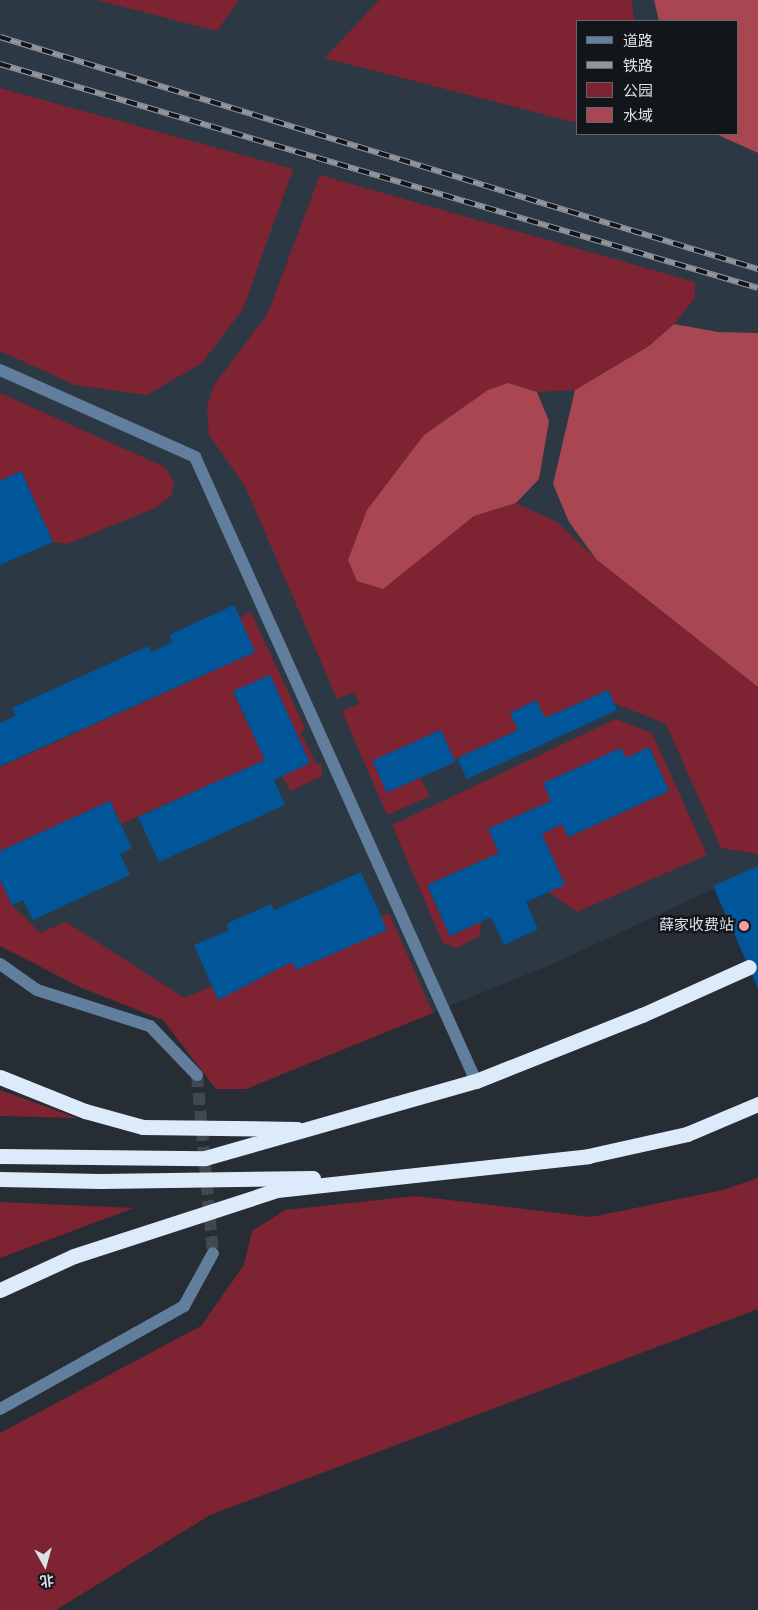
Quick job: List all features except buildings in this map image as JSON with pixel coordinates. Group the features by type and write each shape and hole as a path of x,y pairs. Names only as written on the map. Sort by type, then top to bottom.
{"highway":[{"path":"0,1156 205,1158 316,1129 476,1081 642,1015 749,967"},
{"path":"0,1077 85,1111 144,1127 316,1129"},
{"path":"0,1290 74,1256 277,1190 359,1179 588,1156 687,1134 758,1104"},
{"path":"0,1179 101,1182 282,1177 359,1179"}],"lane":[{"path":"0,370 195,457 476,1081"},
{"path":"0,964 37,990 150,1026 197,1075"},
{"path":"0,1410 184,1306 213,1252"}],"shaded area":[{"path":"0,0 758,0 758,868 555,963 246,1089 216,1089 163,1020 82,988 0,946"}],"green space":[{"path":"96,0 239,0 217,31"},
{"path":"379,0 632,0 634,20 576,20 576,123 325,58"},
{"path":"0,88 293,169 243,309 202,363 147,395 75,385 0,351"},
{"path":"320,175 695,282 695,298 674,324 649,346 575,390 537,392 508,383 434,547 474,516 516,503 557,522 596,559 758,687 758,854 721,848 666,724 614,703 608,690 545,718 536,700 510,713 518,730 454,760 440,730 373,761 387,792 420,778 430,796 387,815 342,711 359,704 354,692 337,699 245,486 209,435 207,408 214,385 268,313"},
{"path":"0,393 165,467 174,481 171,496 155,508 67,544 53,542 21,471 0,481"},
{"path":"251,612 305,728 301,733 316,764 321,765 322,776 291,791 282,776 310,763 270,675 233,692 265,760 121,824 110,801 0,851 0,767 255,652 240,618"},
{"path":"616,719 652,733 707,855 577,912 548,892 542,834 562,824 569,837 669,791 650,748 626,758 621,748 544,783 551,801 488,829 499,853 427,885 450,936 481,922 480,936 456,948 443,943 392,825"},
{"path":"0,880 12,905 40,933 66,922 185,998 212,986 218,999 389,913 433,1013 246,1089 216,1089 163,1020 82,988 0,946"},
{"path":"0,1090 77,1118 0,1116"},
{"path":"758,1178 758,1309 210,1515 56,1610 0,1610 0,1433 201,1326 244,1265 252,1231 285,1210 415,1196 591,1217 723,1190"},
{"path":"1,1202 134,1208 0,1258"}],"water":[{"path":"654,0 758,0 758,153 718,135 738,135 738,20 659,20"},
{"path":"674,324 718,332 758,333 758,687 596,559 569,522 553,484 575,390 649,346"},
{"path":"508,383 537,392 549,421 539,479 516,503 474,516 383,589 357,581 348,560 367,510 424,435 488,390"}],"tunnel":[{"path":"197,1075 213,1253"}],"railway":[{"path":"0,37 758,269"},
{"path":"0,64 758,288"}],"place":[{"name":"薛家收费站","path":"744,926"}]}
